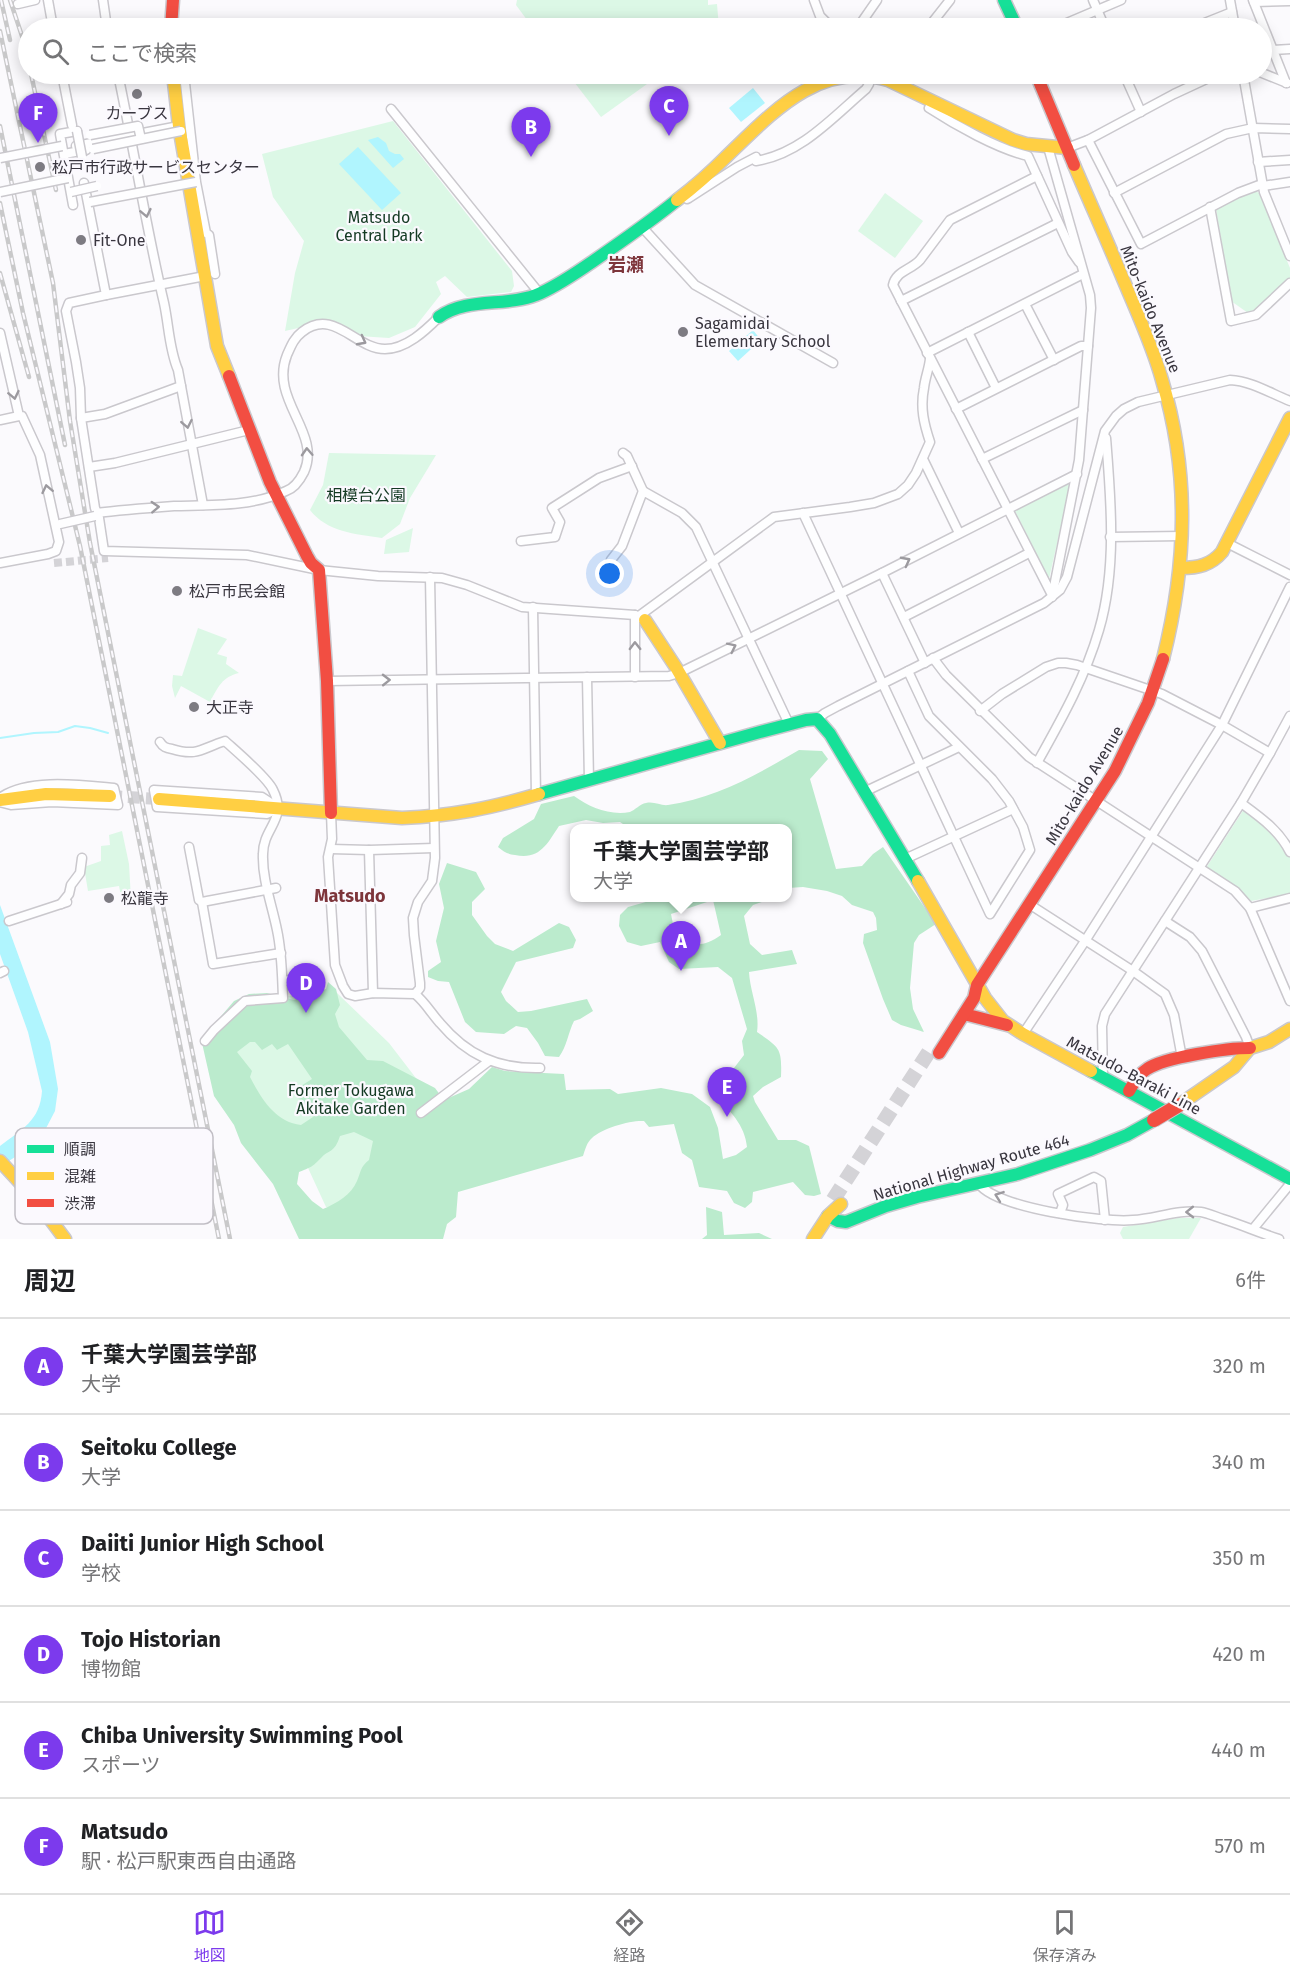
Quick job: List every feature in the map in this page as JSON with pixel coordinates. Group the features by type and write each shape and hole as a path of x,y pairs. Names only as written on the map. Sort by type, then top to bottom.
{"main road":[{"path":"1005,0 1013,18"},
{"path":"169,1 170,18"},
{"path":"175,84 186,130 210,275 217,345 276,494 303,548 319,570 327,681 332,813"},
{"path":"439,317 462,304 490,305 540,294 566,279 642,227 714,169 750,132 800,92 817,84"},
{"path":"897,84 1013,140 1026,144 1067,148"},
{"name":"Mito-kaido Avenue","path":"977,985 974,999 935,1050 968,992 977,985 1129,746 1153,691 1171,631 1181,568 1182,536 1178,454 1167,396 1149,339 1040,84"},
{"path":"1181,568 1197,568 1212,562 1222,552 1290,418"},
{"path":"639,617 679,673 720,743"},
{"path":"159,799 402,818 434,817 478,811 789,724 817,720"},
{"name":"Matsudo-Baraki Line","path":"817,720 830,734 995,1013 1017,1030 1290,1179"},
{"path":"0,800 46,794 110,795"},
{"path":"964,1014 1017,1030"},
{"path":"1129,1090 1140,1074 1148,1068 1229,1048 1250,1048 1269,1042 1290,1029"},
{"name":"National Highway Route 464","path":"828,1216 846,1222 916,1197 1018,1174 1127,1135 1179,1105 1234,1067 1250,1048"},
{"path":"2,1163 15,1177"},
{"path":"813,1239 837,1202"},
{"path":"54,1224 65,1239"}],"street":[{"path":"18,4 35,0"},
{"path":"48,0 51,18"},
{"path":"103,0 106,18"},
{"path":"813,0 822,18"},
{"path":"865,18 877,0"},
{"path":"936,18 950,0"},
{"path":"1093,0 1101,18"},
{"path":"1078,18 1121,0"},
{"path":"1230,0 1233,18"},
{"path":"1260,18 1253,1 1290,1"},
{"path":"1217,18 1232,12"},
{"path":"1288,84 1273,50 1290,49"},
{"path":"1272,77 1288,84"},
{"path":"64,84 72,124"},
{"path":"119,84 125,143"},
{"path":"184,84 186,130 206,232 209,234 210,275 69,303 66,311 80,388 81,418 96,515 99,518 104,551 247,555 319,570 378,576 430,577 457,581 516,605 639,617 774,517 838,509 874,502 898,494 908,485 930,442 923,420 922,403 929,356 968,332 1025,304 1082,269"},
{"path":"682,195 687,199 737,167 756,159 772,158 810,138 869,84"},
{"path":"1128,84 1141,112"},
{"path":"1067,148 1088,140 1197,84"},
{"path":"1245,84 1262,185 1290,256"},
{"path":"933,100 929,108 944,118 1009,152 1028,156 1058,223 1082,269"},
{"path":"391,109 540,294"},
{"path":"119,126 146,208 203,505"},
{"path":"84,145 119,126 138,126 143,142"},
{"path":"1114,193 1226,134 1252,128 1290,129"},
{"path":"84,145 125,143 186,130"},
{"path":"0,158 84,145 143,142 186,130"},
{"path":"74,205 60,134 77,131 84,145"},
{"path":"1088,140 1141,244 1238,192 1262,185 1290,182"},
{"path":"1048,147 1090,295 1077,474 1052,596"},
{"path":"1258,162 1290,160"},
{"path":"1037,177 950,220 920,260 897,275 893,285 1052,596"},
{"path":"0,192 68,178"},
{"path":"89,186 90,202 196,182"},
{"path":"71,192 89,186"},
{"path":"89,186 106,295"},
{"path":"1210,207 1231,321 1256,315 1290,283"},
{"path":"901,301 1058,223"},
{"path":"642,227 695,285 833,363"},
{"path":"1025,304 1054,360"},
{"path":"60,524 96,515 144,508 223,505 254,501 295,486 301,479 308,458 306,441 286,396 284,379 285,360 296,338 313,326 329,325 338,327 356,339 383,349 401,345 421,334 439,317"},
{"path":"968,332 996,388"},
{"path":"0,333 19,416 22,417 40,455 59,542 56,550 48,554 0,563"},
{"path":"956,409 1081,346 1088,346"},
{"path":"817,720 826,712 1060,590 1067,577 1105,431 1124,409 1138,402 1230,380 1241,380 1290,401"},
{"path":"81,418 105,414 181,386"},
{"path":"982,459 1083,410"},
{"path":"0,420 19,416"},
{"path":"89,467 115,463 249,430"},
{"path":"1037,763 1070,703 1086,668 1099,629 1106,593 1110,537 1105,431"},
{"path":"623,453 627,456 643,491 687,517 696,527 789,724"},
{"path":"923,459 960,533"},
{"path":"521,541 555,537 560,522 552,508 599,478 632,466"},
{"path":"327,681 669,676 840,594 1077,474"},
{"path":"611,560 622,546 643,491"},
{"path":"803,513 990,914 1030,850 1023,827 1013,808 992,779 929,716 908,671"},
{"path":"1110,537 1182,536"},
{"path":"1227,543 1290,575"},
{"path":"904,617 1029,553"},
{"path":"882,573 929,660 1037,763 1235,891 1250,908 1290,1001"},
{"path":"415,994 420,988 420,983 414,935 414,913 418,902 432,881 435,858 430,577"},
{"path":"1017,1030 1085,941 1222,725 1290,587"},
{"path":"533,607 536,796"},
{"path":"635,676 639,617"},
{"path":"980,711 1002,694 1052,665 1066,663 1153,691 1222,725 1270,753"},
{"path":"587,677 589,781"},
{"path":"1103,1077 1102,1026 1105,1014 1240,803 1290,716"},
{"path":"160,742 163,747 193,753 225,741 273,788 279,808 275,822 264,842 263,868 272,889 281,953 283,998 245,1001 214,1030 206,1041"},
{"path":"864,792 959,747"},
{"path":"52,785 90,786 114,788 118,805 52,802 11,805 0,800 10,791 22,788 52,785"},
{"path":"154,790 262,797 279,808 267,814 157,807 154,790"},
{"path":"1240,803 1269,824 1290,852"},
{"path":"905,859 1013,808"},
{"path":"332,813 331,849 328,856 336,971 348,994 355,996 373,993 415,994 461,1044 489,1061 510,1067 540,1068"},
{"path":"189,847 213,964 281,953"},
{"path":"331,849 434,848"},
{"path":"369,850 373,993"},
{"path":"9,921 64,903 71,885 80,873 82,858"},
{"path":"202,902 272,889"},
{"path":"1250,908 1290,898"},
{"path":"1029,904 1165,994 1174,1015 1182,1058"},
{"path":"1165,921 1190,937 1202,951 1250,1048"},
{"path":"283,981 297,979"},
{"path":"421,1113 489,1061"},
{"path":"1060,1213 1063,1205 1058,1194 1094,1177 1101,1181 1105,1220"},
{"path":"979,1184 983,1190 992,1194 1030,1207 1060,1213 1105,1220 1135,1220 1202,1212 1250,1228 1266,1237 1279,1239"},
{"path":"1250,1228 1290,1184"}],"green space":[{"path":"517,0 708,0 708,5 717,4 718,18 526,18 516,5"},
{"path":"576,84 647,84 601,117"},
{"name":"Matsudo Central Park","path":"393,121 512,271 514,286 511,292 467,297 445,276 436,282 441,294 415,327 389,338 358,336 325,322 285,331 295,273 304,241 273,197 262,154"},
{"path":"1254,190 1259,193 1290,268 1290,278 1254,312 1248,313 1231,301 1216,209"},
{"path":"885,193 923,221 895,258 858,231"},
{"name":"相模台公園","path":"329,453 436,455 410,498 400,524 382,538 342,531 325,523 310,510 323,485"},
{"path":"1071,481 1049,579 1015,511"},
{"path":"413,528 409,552 384,554 386,540"},
{"path":"198,628 227,639 217,654 227,657 226,664 239,673 224,680 210,702 181,686 175,698 172,686 173,675 182,676"},
{"path":"799,750 822,751 828,759 810,779 836,869 862,866 883,847 936,924 919,935 914,943 910,988 913,1009 924,1032 892,1020 883,999 863,943 864,934 877,930 873,912 852,905 842,896 827,891 792,888 792,824 623,824 586,820 559,826 542,849 531,855 510,854 498,847 503,838 534,819 541,804 574,796 600,810 615,813 630,812 646,803 665,805 703,797 768,768"},
{"path":"1244,809 1270,830 1287,849 1290,856 1290,894 1251,901 1240,890 1206,868"},
{"path":"122,831 129,864 131,899 122,901 119,886 88,891 84,867 101,861 101,846 110,845 109,835"},
{"path":"447,863 476,872 485,889 472,902 472,915 495,944 513,951 559,923 569,927 576,940 573,948 516,962 501,992 506,1001 518,1012 587,999 593,1011 574,1021 559,1057 545,1056 527,1028 516,1026 504,1034 476,1032 465,1022 449,982 428,977 428,971 441,962 436,941 444,908 439,884"},
{"name":"Former Tokugawa Akitake Garden","path":"646,902 707,902 671,914 676,939 699,944 709,942 721,935 713,902 762,902 753,905 744,916 750,944 762,955 792,950 797,964 749,972 758,1024 757,1032 778,1050 781,1067 781,1077 763,1087 753,1096 778,1140 796,1140 809,1146 821,1194 805,1195 793,1182 753,1192 752,1202 745,1208 734,1203 727,1191 699,1187 692,1160 682,1153 674,1124 649,1127 644,1121 638,1121 617,1125 597,1134 586,1146 583,1156 458,1192 456,1217 447,1224 443,1239 299,1239 273,1184 241,1143 234,1125 214,1096 202,1043 205,1035 234,1001 249,994 267,993 294,1000 326,989 328,982 336,989 340,1005 335,1014 339,1027 367,1060 383,1061 435,1088 444,1100 469,1089 492,1067 505,1071 564,1074 566,1090 610,1089 618,1094 661,1088 692,1094 710,1107 718,1128 723,1159 736,1155 747,1147 740,1125 715,1095 716,1079 734,1068 744,1055 742,1041 747,1029 732,978 718,967 679,969 669,962 660,942 641,946 627,942 619,926 620,915 628,907","holes":["250,1042 255,1042 262,1050 272,1044 277,1050 288,1044 312,1079 293,1091 313,1117 301,1125 284,1119 270,1108 250,1077 252,1071 237,1052","354,1132 373,1141 369,1160 362,1167 351,1190 338,1201 323,1209 312,1201 297,1184 299,1172 313,1166 334,1148 340,1136"]},
{"name":"Former Tokugawa Akitake Garden","path":"337,993 389,1043 432,1099 453,1206 326,1207 291,1131 232,1119 216,1032 287,996"},
{"path":"706,1207 722,1212 724,1235 759,1233 772,1239 702,1239 707,1235"},
{"path":"1178,1218 1201,1218 1189,1239 1123,1239 1120,1233 1123,1227"}],"water":[{"path":"753,88 765,103 741,122 729,108"},
{"path":"378,137 386,143 389,151 400,154 404,159 393,168 368,140"},
{"path":"358,147 401,193 382,210 339,164"},
{"path":"753,330 761,340 738,361 729,351"},
{"path":"0,905 50,1042 58,1089 55,1111 46,1128 23,1128 38,1110 42,1091 28,1032 0,954"},
{"path":"15,1134 15,1157 0,1168 0,1146"}],"waterway":[{"path":"0,738 58,732 75,726 108,733"}],"tunnel":[{"path":"54,563 108,558"},
{"path":"110,796 159,799"},
{"path":"833,1200 932,1047"}],"railway":[{"path":"1,0 10,40"},
{"path":"10,0 18,24"},
{"path":"0,31 53,283 70,421 90,543 208,1128"},
{"path":"33,84 56,190"},
{"path":"0,126 65,445"},
{"path":"0,203 23,313 80,546 197,1128"},
{"path":"0,273 29,377"},
{"path":"213,1154 230,1239"},
{"path":"213,1209 219,1239"}],"traffic: fast":[{"path":"1004,0 1012,18"},
{"path":"439,317 474,304 524,299 543,292 592,262 677,200"},
{"path":"539,794 760,732 817,719 830,734 918,881"},
{"path":"1091,1071 1290,1179"},
{"path":"828,1216 846,1222 886,1206 917,1197 1018,1174 1090,1150 1127,1135 1154,1120"}],"traffic: slow":[{"path":"174,84 179,126 217,346 229,376"},
{"path":"677,200 779,108 818,84"},
{"path":"896,84 1013,140 1026,144 1067,148"},
{"path":"1074,165 1141,321 1162,380 1171,415 1181,485 1181,554 1177,589 1163,659"},
{"path":"1181,568 1204,565 1222,552 1290,418"},
{"path":"645,620 677,669 720,743"},
{"path":"0,800 46,794 110,796"},
{"path":"159,799 402,818 471,810 539,794"},
{"path":"918,881 985,998 1003,1021 1091,1071"},
{"path":"1179,1105 1234,1067 1250,1048 1269,1042 1290,1029"},
{"path":"0,1161 15,1177"},
{"path":"813,1239 828,1216 841,1204"},
{"path":"54,1224 65,1239"}],"traffic: jam":[{"path":"172,18 173,0"},
{"path":"1040,84 1074,165"},
{"path":"229,376 270,482 307,556 319,570 327,681 331,813"},
{"path":"939,1053 974,998 977,985 1115,771 1148,703 1163,659"},
{"path":"964,1014 1007,1025"},
{"path":"1129,1091 1142,1073 1156,1065 1197,1054 1250,1048"},
{"path":"1154,1120 1179,1105"}],"place":[{"name":"カーブス","path":"137,94"},
{"name":"Daiiti Junior High School","path":"669,136"},
{"name":"Matsudo","path":"38,143"},
{"name":"Seitoku College","path":"531,157"},
{"name":"松戸市行政サービスセンター","path":"40,167"},
{"name":"Fit-One","path":"81,240"},
{"name":"Sagamidai Elementary School","path":"683,332"},
{"name":"松戸市民会館","path":"177,591"},
{"name":"大正寺","path":"194,707"},
{"name":"松龍寺","path":"109,898"},
{"name":"千葉大学園芸学部","path":"681,971"},
{"name":"Tojo Historian","path":"306,1013"},
{"name":"Chiba University Swimming Pool","path":"727,1117"}],"district":[{"name":"岩瀬","path":"626,265"},
{"name":"Matsudo","path":"350,896"}]}
